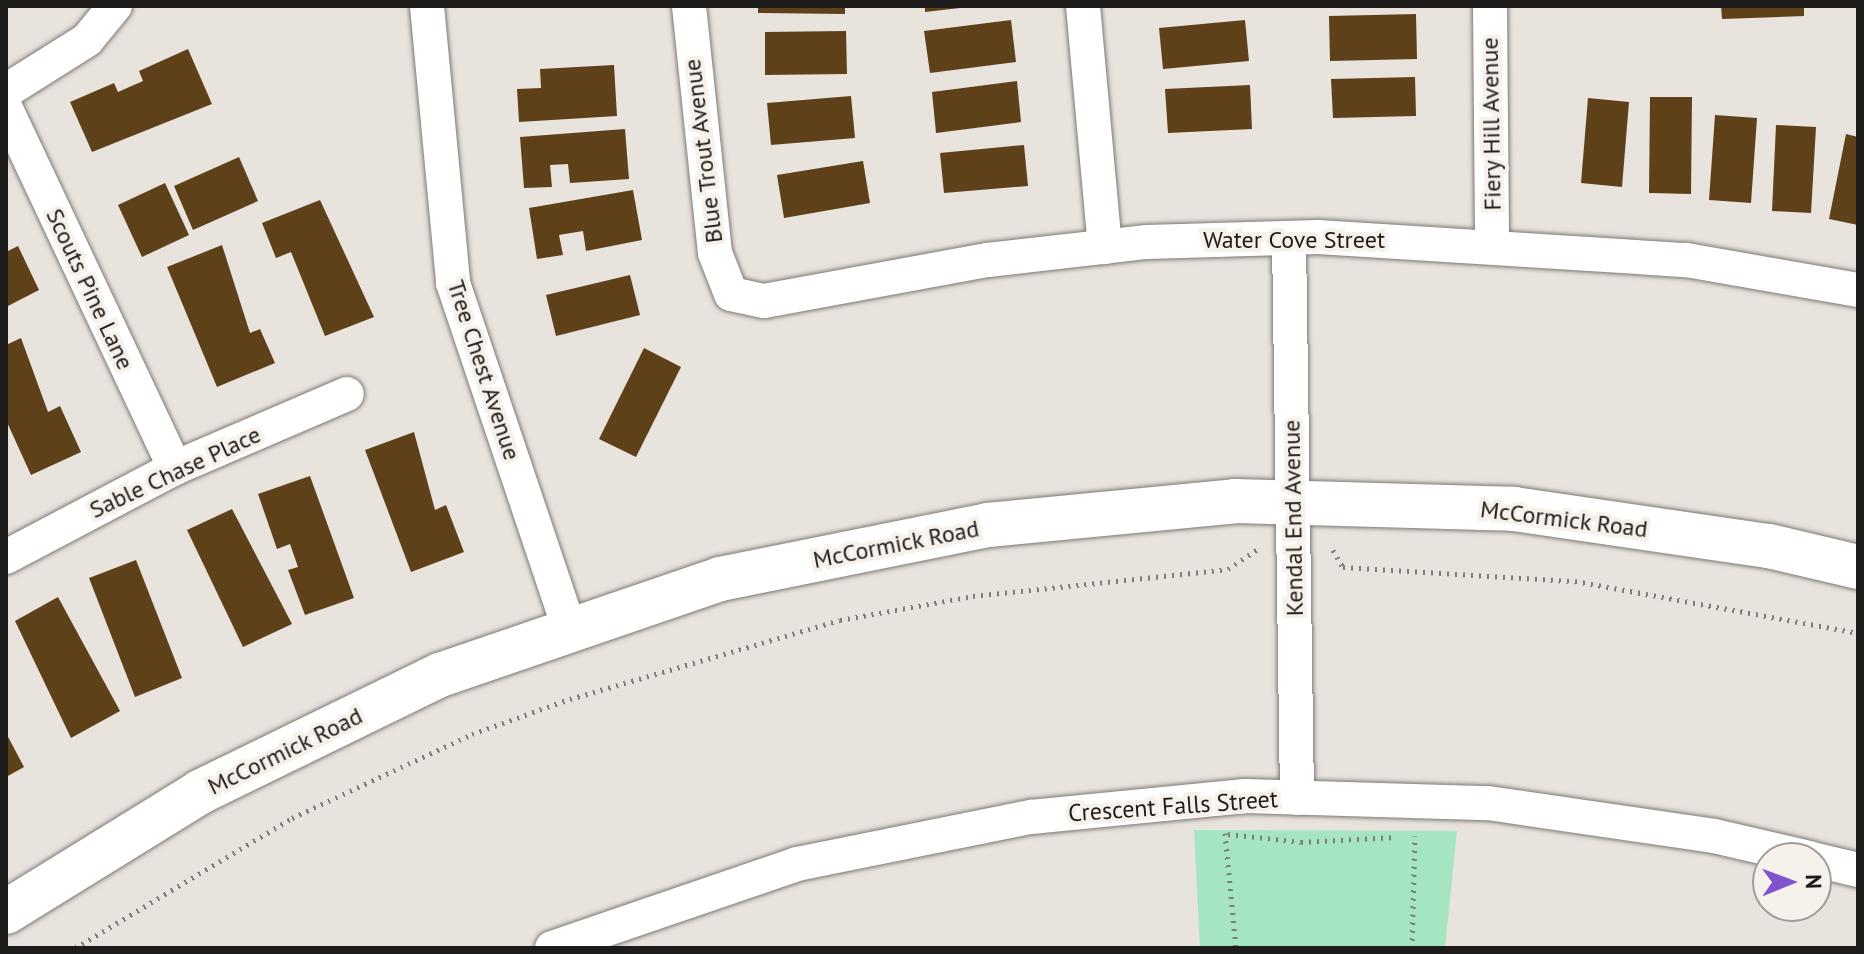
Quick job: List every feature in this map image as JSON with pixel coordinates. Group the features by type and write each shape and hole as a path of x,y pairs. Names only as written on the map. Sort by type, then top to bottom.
{"street":[{"path":"6,91 87,40 115,6"},
{"name":"Tree Chest Avenue","path":"427,6 453,283 570,630"},
{"name":"Blue Trout Avenue","path":"689,6 715,253 731,294"},
{"path":"1083,6 1105,247"},
{"name":"Fiery Hill Avenue","path":"1490,6 1492,243"},
{"name":"Scouts Pine Lane","path":"6,109 175,468"},
{"name":"Water Cove Street","path":"731,294 764,301 1105,247 1289,238 1492,243 1686,260 1858,290"},
{"name":"Kendal End Avenue","path":"1289,238 1297,798"},
{"name":"Sable Chase Place","path":"6,557 175,468 347,394"},
{"name":"McCormick Road","path":"6,912 200,792 440,675 720,579 988,525 1235,501 1514,509 1769,546 1858,567"},
{"name":"Crescent Falls Street","path":"552,948 812,861 1031,817 1297,798 1488,803 1714,836 1752,845"},
{"path":"1832,864 1858,870"}],"path":[{"path":"75,948 292,818 472,734 570,699 840,620 973,596 1228,569 1260,548"},
{"path":"1333,550 1343,567 1575,581 1858,633"},
{"path":"1214,828 1226,834 1346,842 1420,836 1408,906 1412,948"},
{"path":"1226,834 1236,948"}],"green space":[{"path":"1194,830 1457,831 1445,948 1200,948"}],"building":[{"path":"758,6 845,6 845,14 758,13"},
{"path":"925,6 960,6 960,8 925,12"},
{"path":"1721,6 1804,6 1804,16 1722,19"},
{"path":"1416,14 1417,59 1330,61 1329,16"},
{"path":"1011,20 1016,62 930,73 924,31"},
{"path":"1245,20 1249,61 1163,69 1159,28"},
{"path":"846,31 847,74 765,75 765,32"},
{"path":"188,49 212,104 92,152 70,102 114,83 118,92 143,81 139,71"},
{"path":"614,65 617,116 519,122 517,89 541,88 540,69"},
{"path":"1415,77 1416,116 1333,118 1331,79"},
{"path":"1017,81 1021,122 936,133 932,92"},
{"path":"1250,85 1252,129 1168,133 1165,89"},
{"path":"851,96 855,138 771,145 767,103"},
{"path":"1650,97 1692,97 1691,194 1649,193"},
{"path":"1588,98 1629,102 1622,187 1581,183"},
{"path":"1715,115 1757,118 1751,203 1709,200"},
{"path":"1776,125 1816,127 1811,213 1772,211"},
{"path":"625,129 629,179 570,183 568,164 550,165 552,187 524,188 520,137"},
{"path":"1846,134 1858,137 1858,225 1829,219"},
{"path":"1024,145 1028,186 944,193 940,153"},
{"path":"239,157 258,201 193,230 174,186"},
{"path":"863,161 870,203 784,218 777,175"},
{"path":"165,183 189,235 142,257 118,205"},
{"path":"633,190 642,240 586,251 583,231 559,235 563,255 537,259 529,208"},
{"path":"320,200 374,317 325,336 291,252 276,258 262,223"},
{"path":"222,245 250,333 260,329 275,363 217,387 167,267"},
{"path":"18,246 39,290 6,307 6,252"},
{"path":"630,275 640,315 556,336 546,295"},
{"path":"21,338 48,412 60,406 81,452 31,475 6,420 6,345"},
{"path":"644,348 681,367 636,457 599,439"},
{"path":"414,432 435,510 446,505 464,552 411,572 365,450"},
{"path":"310,476 354,598 305,615 288,570 298,567 290,544 277,549 258,494"},
{"path":"232,509 292,624 243,647 187,530"},
{"path":"136,560 182,678 135,697 89,578"},
{"path":"58,597 120,711 71,738 15,621"},
{"path":"6,733 24,767 6,777"}]}
